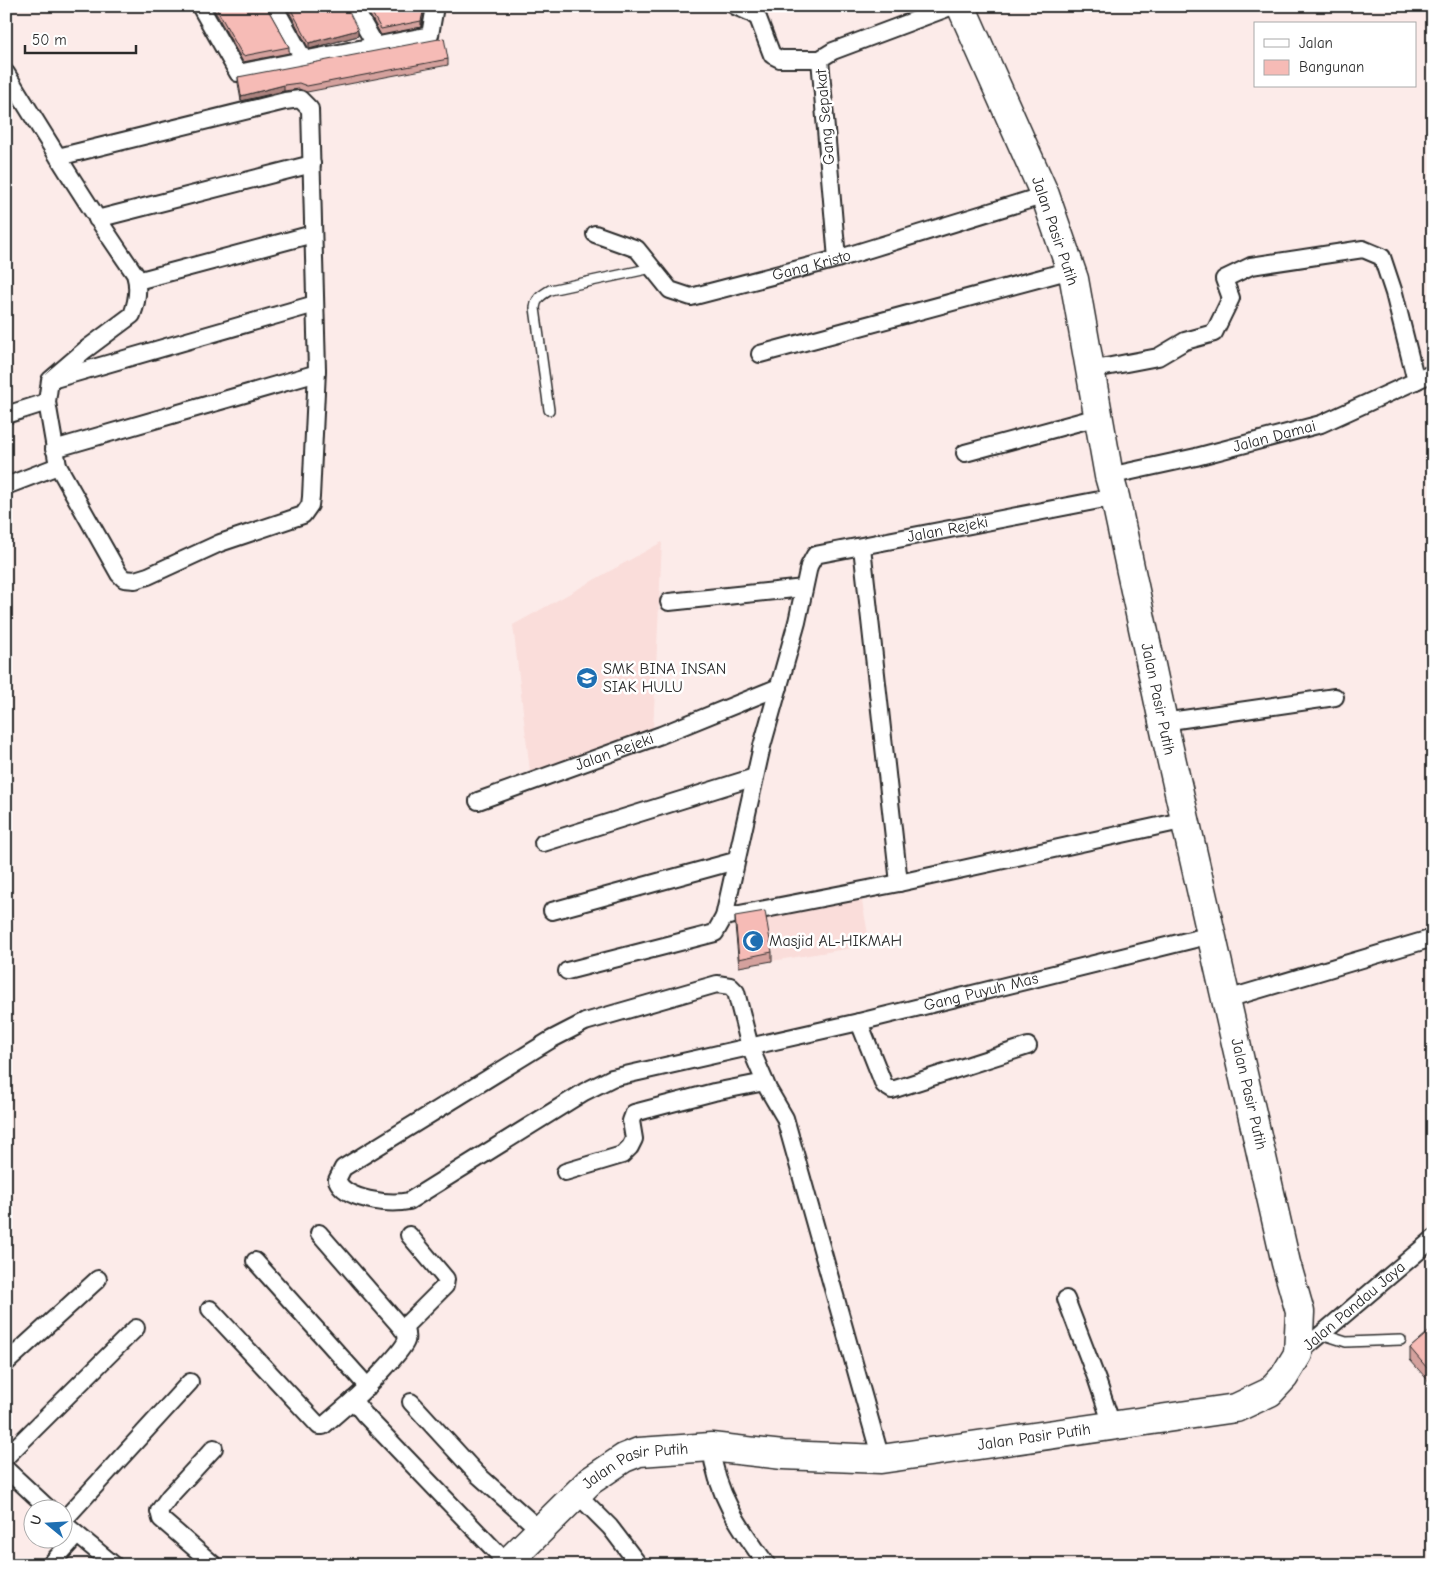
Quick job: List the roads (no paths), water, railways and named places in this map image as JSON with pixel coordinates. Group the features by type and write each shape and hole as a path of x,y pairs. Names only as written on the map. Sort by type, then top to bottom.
{"highway":[{"name":"Jalan Pasir Putih","path":"506,1564 590,1481 612,1465 639,1452 711,1447 783,1455 881,1459 1236,1408 1270,1392 1284,1377 1298,1354 1300,1312 1286,1263 1228,999 1211,934 1163,722 1098,418 1074,279 1045,195 961,6"}],"street":[{"path":"200,6 238,73 430,36 434,12 431,6"},
{"path":"274,6 304,60"},
{"path":"353,6 376,46"},
{"path":"735,6 758,18 772,55 780,59 820,59"},
{"name":"Gang Sepakat","path":"837,259 820,59 833,51 953,6"},
{"path":"6,73 58,158 97,219 135,274 137,281 136,306 132,315 85,350 50,380 47,402 58,466 119,574 124,578 135,580 148,576 220,543 302,516 310,505 311,497 316,370 310,110 300,99 285,101 58,158"},
{"path":"97,219 312,164"},
{"name":"Gang Kristo","path":"594,234 639,251 670,290 692,297 837,259 1045,195"},
{"path":"137,281 313,234"},
{"path":"1090,370 1158,357 1185,341 1214,333 1230,298 1224,279 1251,266 1363,249 1382,257 1394,293 1416,381"},
{"path":"760,354 1070,270"},
{"path":"50,380 315,304"},
{"path":"54,448 314,374 316,370"},
{"name":"Jalan Damai","path":"1112,486 1196,457 1321,424 1433,373"},
{"path":"6,415 47,402"},
{"path":"965,453 1098,418"},
{"path":"6,486 58,466"},
{"name":"Jalan Rejeki","path":"567,971 715,933 724,917 762,746 797,622 809,566 815,555 862,547 1112,486"},
{"path":"862,547 899,883"},
{"path":"669,602 804,588"},
{"name":"Jalan Rejeki","path":"478,801 661,735 778,687"},
{"path":"1163,722 1335,697"},
{"path":"543,843 755,777"},
{"path":"724,917 899,883 1186,820"},
{"path":"552,910 735,861"},
{"name":"Gang Puyuh Mas","path":"750,1047 736,992 730,986 718,984 585,1022 552,1039 343,1168 337,1180 345,1192 356,1196 390,1202 409,1201 584,1092 612,1078 750,1047 859,1022 1211,934"},
{"path":"1228,999 1433,938"},
{"path":"859,1022 884,1085 892,1090 1028,1046"},
{"path":"750,1047 765,1082 785,1118 881,1459"},
{"path":"565,1172 622,1155 630,1147 634,1139 631,1121 634,1113 705,1094 765,1082"},
{"path":"210,1309 320,1426 323,1426 368,1387 406,1341 406,1333 319,1233"},
{"path":"402,1329 445,1286 446,1279 409,1235"},
{"name":"Jalan Pandau Jaya","path":"1298,1354 1433,1239"},
{"path":"255,1261 368,1387"},
{"path":"6,1363 98,1279"},
{"path":"1066,1299 1112,1425"},
{"path":"6,1457 136,1328"},
{"path":"72,1511 190,1382"},
{"path":"353,1400 364,1414 506,1564"},
{"path":"411,1402 477,1474 540,1530"},
{"path":"711,1447 713,1467 719,1486 740,1528 767,1565"},
{"path":"214,1448 169,1496 159,1511 162,1519 214,1565"},
{"path":"6,1469 37,1498"},
{"path":"577,1494 610,1527 639,1565"},
{"path":"72,1530 114,1565"},
{"path":"50,1565 77,1534"}],"lane":[{"path":"548,410 535,308 536,301 541,295 550,290 652,268"},
{"path":"1321,1334 1346,1342 1401,1340"}],"place":[{"name":"SMK BINA INSAN SIAK HULU","path":"587,678"},
{"name":"Masjid AL-HIKMAH","path":"753,941"}]}
